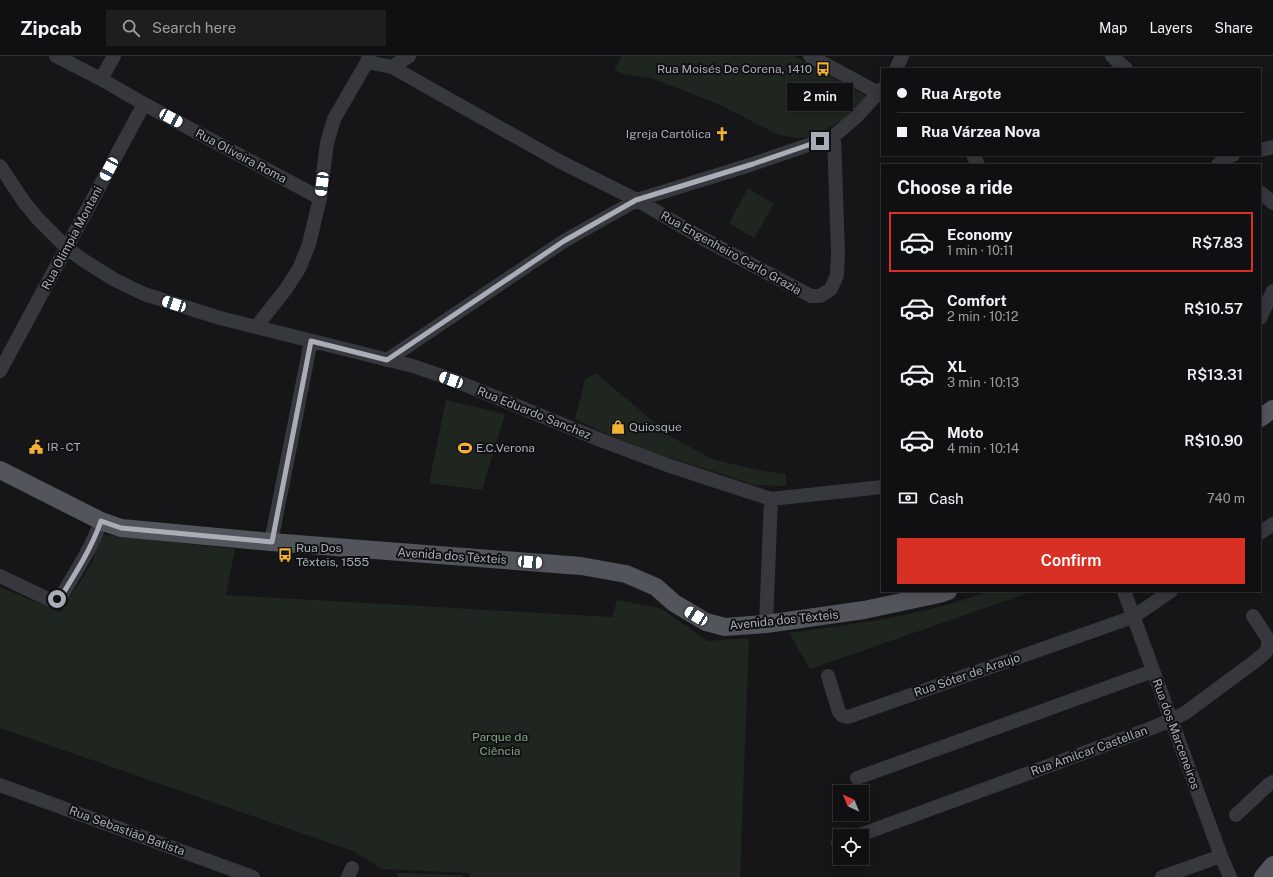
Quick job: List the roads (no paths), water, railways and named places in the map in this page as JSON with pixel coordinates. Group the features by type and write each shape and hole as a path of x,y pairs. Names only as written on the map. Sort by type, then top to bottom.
{"main road":[{"path":"1261,417 1273,409"},
{"name":"Avenida dos Têxteis","path":"0,470 101,521 121,528 272,542 581,566 626,574 656,587 674,603 706,622 725,627 766,624 864,610 945,592"},
{"path":"1263,877 1273,865"}],"street":[{"name":"Rua Oliveira Roma","path":"56,56 320,198"},
{"path":"101,79 114,56"},
{"path":"392,67 409,56"},
{"path":"387,360 564,241 636,200 753,164 834,136 881,92 810,56"},
{"path":"896,68 902,56"},
{"path":"1112,56 1125,68"},
{"path":"256,327 286,289 300,267 309,244 320,198 327,143 334,119 368,59"},
{"name":"Rua Engenheiro Carlo Grazia","path":"368,59 392,67 559,161 636,200 700,237 811,296 820,296 831,289 837,276 838,253 834,136"},
{"name":"Rua Olimpia Montani","path":"0,371 144,104"},
{"path":"1261,150 1273,148"},
{"name":"Rua Eduardo Sanchez","path":"0,166 24,202 38,219 67,248 115,280 144,294 220,318 413,366 670,466 771,499 881,487"},
{"path":"1261,193 1273,203"},
{"path":"1261,316 1273,292"},
{"path":"272,542 311,341"},
{"path":"766,624 771,499"},
{"path":"0,576 50,600 57,599 62,595 89,549 101,521"},
{"name":"Rua dos Marceneiros","path":"1124,592 1132,617 1230,877"},
{"name":"Rua Sóter de Araujo","path":"828,676 839,712 843,716 848,717 1132,617 1170,592"},
{"name":"Rua Amilcar Castellan","path":"869,832 1149,729 1185,713 1266,652 1268,639 1253,616"},
{"path":"857,778 1153,671"},
{"path":"1236,815 1273,782"},
{"name":"Rua Sebastião Batista","path":"0,785 253,877"},
{"path":"1162,877 1221,856"}],"place":[{"name":"Rua Moisés De Corena, 1410","path":"823,69"},
{"name":"Igreja Cartólica","path":"722,134"},
{"name":"Quiosque","path":"618,427"},
{"name":"IR - CT","path":"36,447"},
{"name":"E.C.Verona","path":"465,448"},
{"name":"Rua Dos Têxteis, 1555","path":"285,555"}],"park label":[{"name":"Parque da Ciência","path":"500,744"}]}
